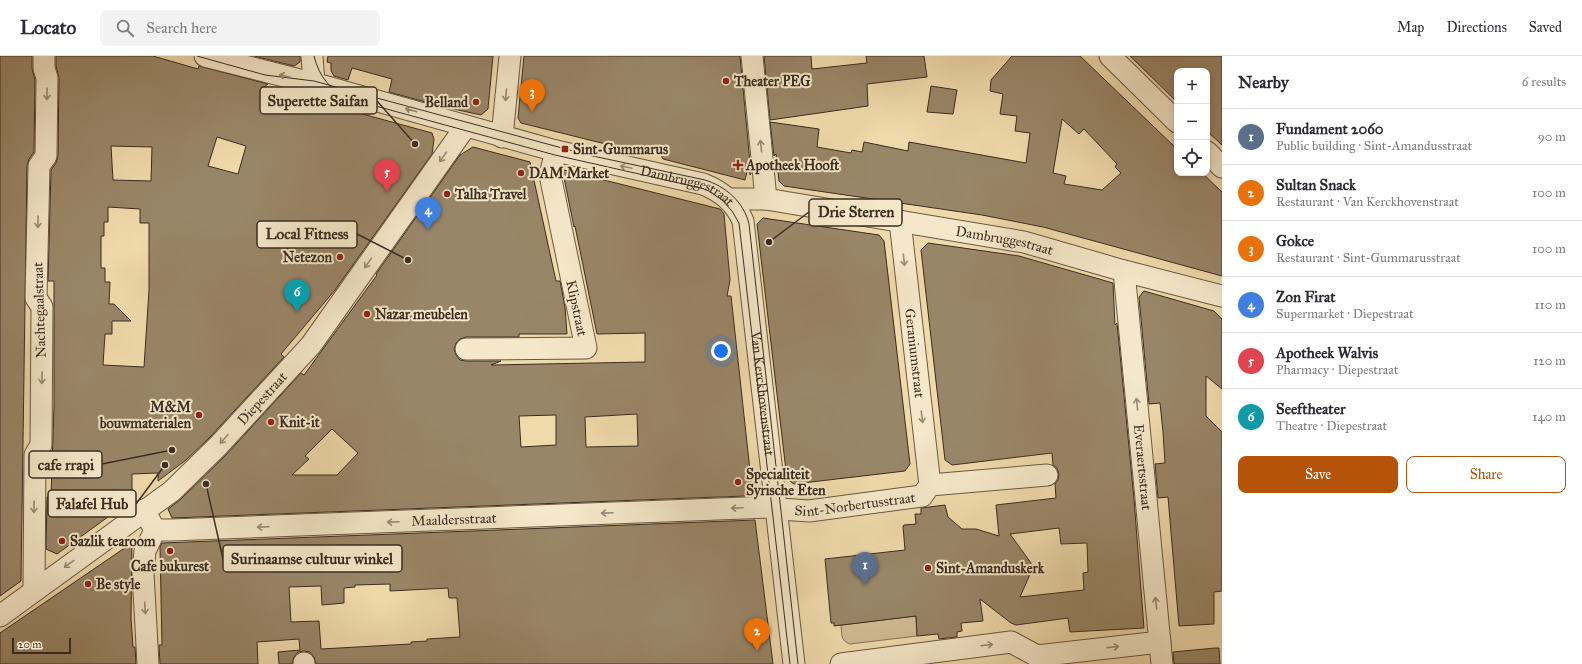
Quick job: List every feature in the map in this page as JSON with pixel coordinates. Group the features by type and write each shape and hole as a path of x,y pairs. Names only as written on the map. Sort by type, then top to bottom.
{"street":[{"name":"Nachtegaalstraat","path":"34,590 35,455 41,445 42,307 36,298 39,166 46,156 47,78 44,68 44,56"},
{"name":"Dambruggestraat","path":"204,56 314,83 556,151 703,184 720,192 729,199 766,199 1024,242 1124,271 1222,296"},
{"path":"312,56 314,83"},
{"path":"502,137 510,56"},
{"path":"752,56 766,199"},
{"path":"1110,56 1174,119"},
{"name":"Diepestraat","path":"0,616 172,491 218,446 311,345 466,126"},
{"name":"Klipstraat","path":"466,350 586,348 550,175 556,151"},
{"path":"1210,155 1222,167"},
{"name":"Van Kerckhovenstraat","path":"729,199 743,221 794,664"},
{"name":"Geraniumstraat","path":"900,221 930,485"},
{"name":"Everaertsstraat","path":"1124,271 1162,664"},
{"name":"Sint-Norbertusstraat","path":"776,508 809,511 922,496 930,485 1048,475"},
{"name":"Maaldersstraat","path":"155,530 776,508"},
{"path":"144,510 155,530 145,551 143,573 148,664"},
{"path":"841,664 949,657 1011,642 1037,656 1160,642"}],"shaded area":[{"path":"916,616 917,636 850,644 843,639 842,636 841,625"}],"building":[{"path":"0,56 32,56 32,68 35,80 34,152 29,159 27,166 21,581 0,596"},
{"path":"56,56 153,56 198,69 199,66 268,84 264,87 432,133 434,139 432,154 335,290 281,354 284,357 209,438 186,460 158,481 158,473 132,474 132,495 134,498 57,554 46,549 47,497 51,497 54,406 54,281 48,281 51,170 56,163 58,156 59,78 56,66","holes":["217,137 246,146 238,174 208,166","111,146 152,147 151,181 113,180","108,207 140,209 140,223 149,223 149,290 144,367 103,365 105,334 112,334 112,321 131,321 114,304 109,304 110,282 105,282 105,268 101,268 101,236 104,236 104,222 108,222"]},
{"path":"254,56 300,56 300,62 294,66"},
{"path":"328,56 493,56 488,109 481,115 440,106 389,92 392,79 352,68 348,80 334,76 331,71 331,63 327,62"},
{"path":"524,56 740,56 751,174 750,175 749,164 745,180 663,159 659,152 642,153 521,123 518,118"},
{"path":"764,56 811,56 812,69 867,63 866,56 924,56 927,77 867,84 868,106 770,120"},
{"path":"1012,56 1080,56 1174,146 1174,176 1205,176 1222,192 1222,276 1043,227 982,215 784,186 779,181 770,122 819,129 817,147 851,153 852,150 862,152 864,142 908,151 909,142 1026,163 1030,133 1015,131 1017,116 1000,114 1003,94 990,91 991,80","holes":["1062,119 1079,134 1084,129 1117,164 1115,167 1121,173 1102,190 1064,184 1066,176 1053,173"]},
{"path":"1130,56 1222,56 1222,145 1210,134 1210,68 1174,68 1174,99"},
{"path":"931,86 957,90 953,114 927,112"},
{"path":"473,147 530,162 556,281 560,281 565,307 567,334 519,334 519,337 466,337 460,339 456,343 454,349 460,360 501,361 491,365 645,362 645,333 597,334 563,173 564,170 720,209 724,214 730,280 727,296 731,296 752,489 745,496 172,518 168,509 180,500 226,455 301,373 304,375 377,275 376,274 460,155","holes":["637,414 638,446 586,447 585,417","556,415 556,445 521,447 519,416","332,429 358,453 337,475 292,475 309,459 305,456"]},
{"path":"763,218 879,235 884,241 910,464 905,471 794,484 787,479 757,224"},
{"path":"928,243 1019,256 1113,283 1115,325 1117,323 1134,499 1144,628 1070,632 1068,618 1016,625 1011,623 980,599 983,621 961,623 962,631 957,632 957,637 939,639 938,634 917,636 916,616 834,626 834,623 831,623 825,559 905,550 903,526 916,524 915,514 921,514 921,508 945,505 948,517 962,529 976,529 999,536 996,505 1056,498 1055,484 1058,480 1059,474 1057,468 1053,465 1052,453 952,465 945,460 921,250","holes":["1059,528 1061,544 1087,543 1088,572 1083,573 1084,590 1020,597 1031,572 1031,563 1010,534"]},
{"path":"1144,291 1214,311 1222,319 1222,389 1206,376 1206,416 1222,432 1222,591 1214,592 1214,624 1179,626 1168,497 1158,498 1155,464 1165,463 1163,432 1160,403 1149,404 1139,297"},
{"path":"755,520 773,664 316,664 314,657 310,652 304,651 298,652 294,657 292,664 279,664 278,652 300,650 299,639 257,642 258,664 160,664 159,645 162,645 160,547 162,543","holes":["390,584 390,591 448,588 449,598 457,598 460,637 427,639 427,641 411,642 411,644 321,649 319,621 291,622 289,587 321,586 322,605 344,603 344,588 355,587 355,585"]},
{"path":"132,543 131,618 136,664 0,664 0,633"},
{"path":"1219,648 1220,664 1174,664 1173,652"}],"tram line":[{"path":"197,56 265,75 314,81 588,155 705,180 720,186 733,196 743,209 749,224 798,664"},
{"path":"314,56 316,64 327,82 337,92 350,99 555,155 701,188 709,191 722,200 732,211 739,223 790,664"}],"place":[{"name":"Theater PEG","path":"726,81"},
{"name":"Belland","path":"476,102"},
{"name":"Gokce","path":"532,112"},
{"name":"Superette Saifan","path":"415,144"},
{"name":"Sint-Gummarus","path":"565,149"},
{"name":"Apotheek Hooft","path":"738,165"},
{"name":"DAM Market","path":"521,173"},
{"name":"Apotheek Walvis","path":"387,192"},
{"name":"Talha Travel","path":"447,194"},
{"name":"Zon Firat","path":"428,230"},
{"name":"Drie Sterren","path":"769,242"},
{"name":"Netezon","path":"340,257"},
{"name":"Local Fitness","path":"408,260"},
{"name":"Seeftheater","path":"297,312"},
{"name":"Nazar meubelen","path":"367,314"},
{"name":"M&M bouwmaterialen","path":"199,415"},
{"name":"Knit-it","path":"271,422"},
{"name":"cafe rrapi","path":"172,450"},
{"name":"Falafel Hub","path":"165,465"},
{"name":"Specialiteit Syrische Eten","path":"738,482"},
{"name":"Surinaamse cultuur winkel","path":"206,484"},
{"name":"Sazlik tearoom","path":"62,541"},
{"name":"Cafe bukurest","path":"170,551"},
{"name":"Sint-Amanduskerk","path":"928,568"},
{"name":"Be style","path":"88,584"},
{"name":"Fundament 2060","path":"865,585"},
{"name":"Sultan Snack","path":"757,651"}]}
